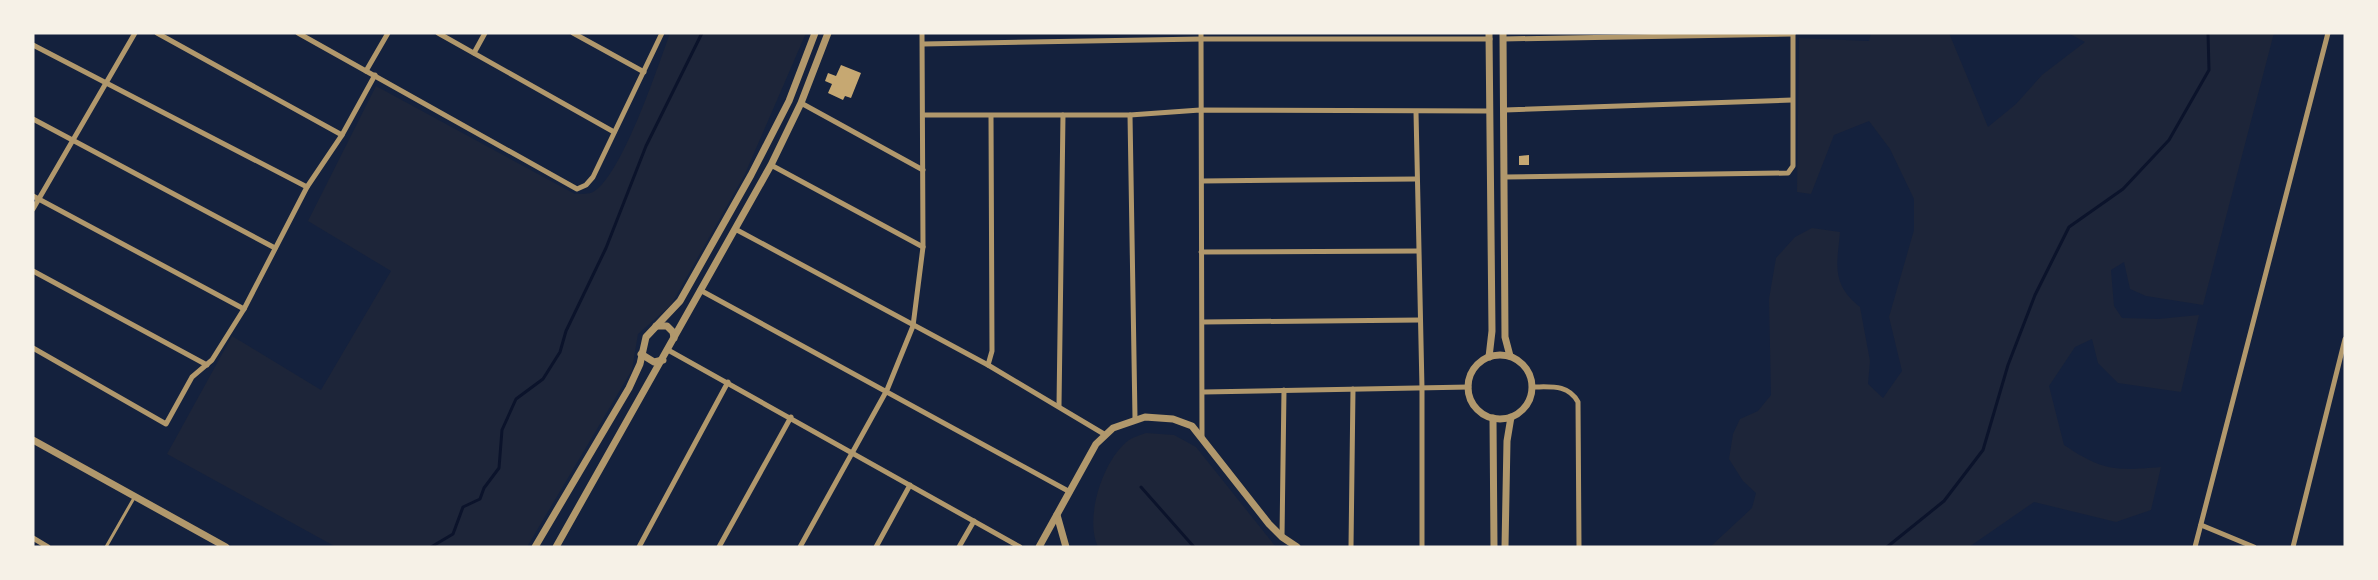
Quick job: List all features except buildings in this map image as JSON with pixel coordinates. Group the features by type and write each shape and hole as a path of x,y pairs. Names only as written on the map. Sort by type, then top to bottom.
{"street":[{"path":"33,209 36,198 73,142 135,33"},
{"path":"157,33 342,135"},
{"path":"298,33 577,189 586,185 593,177 662,33"},
{"path":"366,71 388,33"},
{"path":"438,33 614,132"},
{"path":"474,53 485,33"},
{"path":"573,33 644,72"},
{"path":"535,547 629,388 646,337 680,301 751,176 789,101 815,33"},
{"path":"556,547 663,360 700,290 737,230 801,103 828,33"},
{"path":"800,547 887,390 913,326 923,247 925,115 922,33"},
{"path":"2195,547 2328,33"},
{"path":"1505,177 1788,173 1793,166 1793,34 1503,36 1505,337 1510,356 1526,368 1532,387 1527,404 1511,417 1493,418 1475,406 1468,387 1474,369 1489,357 1510,356"},
{"path":"923,44 1201,36 1489,36 1492,331 1489,357"},
{"path":"1201,36 1201,252 1204,392 1202,436"},
{"path":"33,45 307,187"},
{"path":"33,348 166,424 192,377 207,365 244,309 307,187 342,135 375,75"},
{"path":"1505,110 1792,100"},
{"path":"801,103 923,170"},
{"path":"925,115 1131,115 1200,110 1491,111"},
{"path":"1416,112 1422,388 1422,547"},
{"path":"1059,406 1063,115"},
{"path":"1131,115 1135,418"},
{"path":"988,365 992,351 991,116"},
{"path":"33,119 275,248"},
{"path":"771,165 923,247"},
{"path":"1202,181 1416,179"},
{"path":"36,198 244,309"},
{"path":"737,230 988,365 1104,434"},
{"path":"1201,252 1418,251"},
{"path":"33,271 207,365"},
{"path":"700,290 887,390 1070,492"},
{"path":"1203,322 1420,320"},
{"path":"655,326 667,326 673,332 674,338"},
{"path":"2293,547 2345,339"},
{"path":"668,350 1020,547"},
{"path":"641,354 654,362 663,360"},
{"path":"639,547 728,382"},
{"path":"1204,392 1468,387"},
{"path":"1532,387 1561,387 1573,394 1578,402 1579,547"},
{"path":"1351,547 1353,389"},
{"path":"1282,537 1284,390"},
{"path":"719,547 790,417"},
{"path":"1039,547 1104,434 1135,418 1162,417 1185,423 1202,436 1217,460 1282,537 1297,547"},
{"path":"1505,547 1507,441 1511,417"},
{"path":"1493,418 1494,547"},
{"path":"33,440 226,547"},
{"path":"876,547 910,485"},
{"path":"1057,514 1066,547"},
{"path":"959,547 974,521"},
{"path":"2201,525 2254,547"},
{"path":"33,538 48,547"}],"lane":[{"path":"106,547 135,496"}],"shaded area":[{"path":"670,33 806,33 745,174 671,305 638,334 632,370 527,547 336,547 167,454 232,336 321,390 391,271 308,221 376,86 575,194 589,193 604,182 616,165 638,119"},
{"path":"1871,33 1949,33 1988,127 2016,104 2042,75 2085,42 2068,33 2274,33 2203,305 2146,296 2130,289 2124,262 2111,270 2114,306 2122,318 2159,319 2199,315 2181,392 2118,383 2098,363 2092,339 2075,347 2049,386 2064,445 2089,460 2110,467 2132,469 2161,467 2151,510 2116,522 2034,502 1969,547 1710,547 1752,508 1756,493 1743,481 1729,459 1733,434 1740,419 1758,411 1771,395 1769,299 1776,258 1795,237 1812,228 1840,232 1838,273 1844,290 1860,307 1870,361 1868,384 1883,398 1902,371 1889,317 1914,230 1914,199 1890,149 1869,121 1834,135 1811,194 1797,192 1799,38 1869,41"},
{"path":"1146,433 1174,435 1196,447 1276,547 1098,547 1093,521 1098,490 1104,475 1120,449 1131,439"}],"waterway":[{"path":"431,547 453,534 463,507 480,499 484,488 499,468 502,430 516,399 543,379 560,352 566,331 606,248 646,146 702,33"},
{"path":"1887,547 1944,501 1983,450 2008,365 2035,295 2069,227 2123,189 2169,140 2209,70 2208,33"},
{"path":"1141,487 1194,547"}]}
